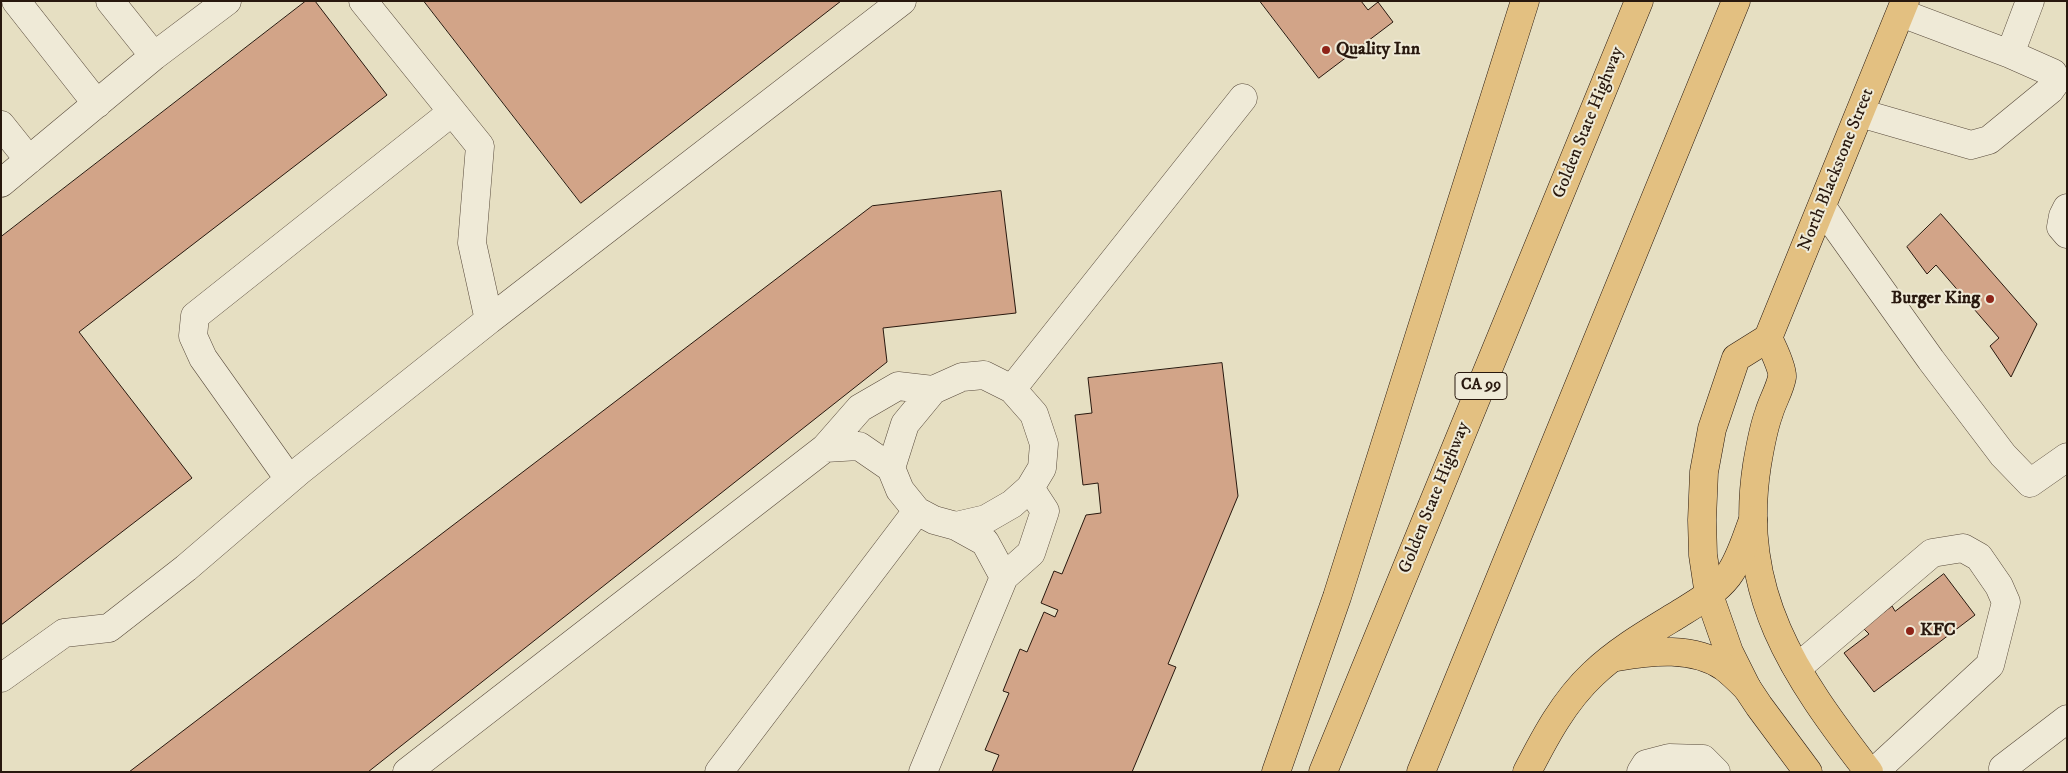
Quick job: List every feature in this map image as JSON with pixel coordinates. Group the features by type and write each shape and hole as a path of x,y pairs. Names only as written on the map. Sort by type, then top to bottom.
{"main road":[{"path":"1276,772 1337,597 1525,1"},
{"name":"Golden State Highway","path":"1323,772 1639,1"},
{"path":"1421,772 1736,1"},
{"name":"North Blackstone Street","path":"1768,338 1903,7"},
{"path":"1808,772 1748,688 1729,652 1708,596 1703,555 1704,472 1712,429 1736,358 1768,338 1782,376 1761,440 1753,491 1756,561 1764,598 1773,623 1813,695 1869,772"},
{"path":"1527,772 1556,718 1591,675 1611,658 1708,596 1728,575 1742,551 1753,520"},
{"path":"1611,658 1642,653 1679,651 1723,666 1748,688"}],"lane":[{"path":"16,1 97,104"},
{"path":"110,1 154,56"},
{"path":"363,1 480,146 472,243 489,320"},
{"path":"1,678 64,633 109,628 186,568 289,479 489,320 902,1"},
{"path":"2010,54 2030,1"},
{"path":"1,184 154,56 221,3"},
{"path":"1860,113 1971,145 1988,140 2050,90 2055,83 2053,73 1903,7"},
{"path":"1012,389 1243,98"},
{"path":"289,479 203,358 193,336 195,316 452,112"},
{"path":"1,125 29,160"},
{"path":"1822,207 1931,360 2003,455 2030,483 2067,457"},
{"path":"2067,208 2063,216 2062,226 2067,234"},
{"path":"891,468 905,424 933,390 962,377 984,375 1012,389 1034,414 1044,444 1042,468 1030,488 1012,504 986,519 956,526"},
{"path":"406,772 825,448 860,408 898,386 933,390"},
{"path":"825,448 859,446 891,468 900,490 917,511 934,520 956,526 985,542 1004,577"},
{"path":"923,772 1004,577 1031,553 1045,511 1030,488"},
{"path":"719,772 917,511"},
{"path":"1797,668 1932,553 1963,548 1979,558 1999,586 2006,602 1990,665 1874,772"},
{"path":"2006,772 2003,768 2067,719"},
{"path":"1641,772 1646,764 1669,758 1703,759 1716,772"}],"building":[{"path":"306,1 315,1 387,95 79,332 192,478 1,625 1,237"},
{"path":"424,1 841,1 581,203"},
{"name":"Quality Inn","path":"1260,1 1361,1 1368,10 1378,2 1393,22 1319,78"},
{"path":"1001,191 1016,313 883,328 887,362 368,772 129,772 872,206"},
{"name":"Burger King","path":"1941,214 2037,324 2011,377 1990,346 1999,338 1936,265 1927,274 1907,247"},
{"path":"1222,363 1238,496 1168,664 1176,667 1132,772 992,772 999,755 985,750 1009,693 1003,691 1020,649 1027,652 1044,612 1055,617 1058,610 1041,603 1054,571 1062,574 1086,515 1101,513 1098,483 1083,485 1075,415 1092,413 1088,378"},
{"name":"KFC","path":"1944,574 1975,615 1874,692 1844,653 1869,634 1863,628 1892,606 1895,611"}],"place":[{"name":"Quality Inn","path":"1326,50"},
{"name":"Burger King","path":"1990,299"},
{"name":"KFC","path":"1910,631"}]}
